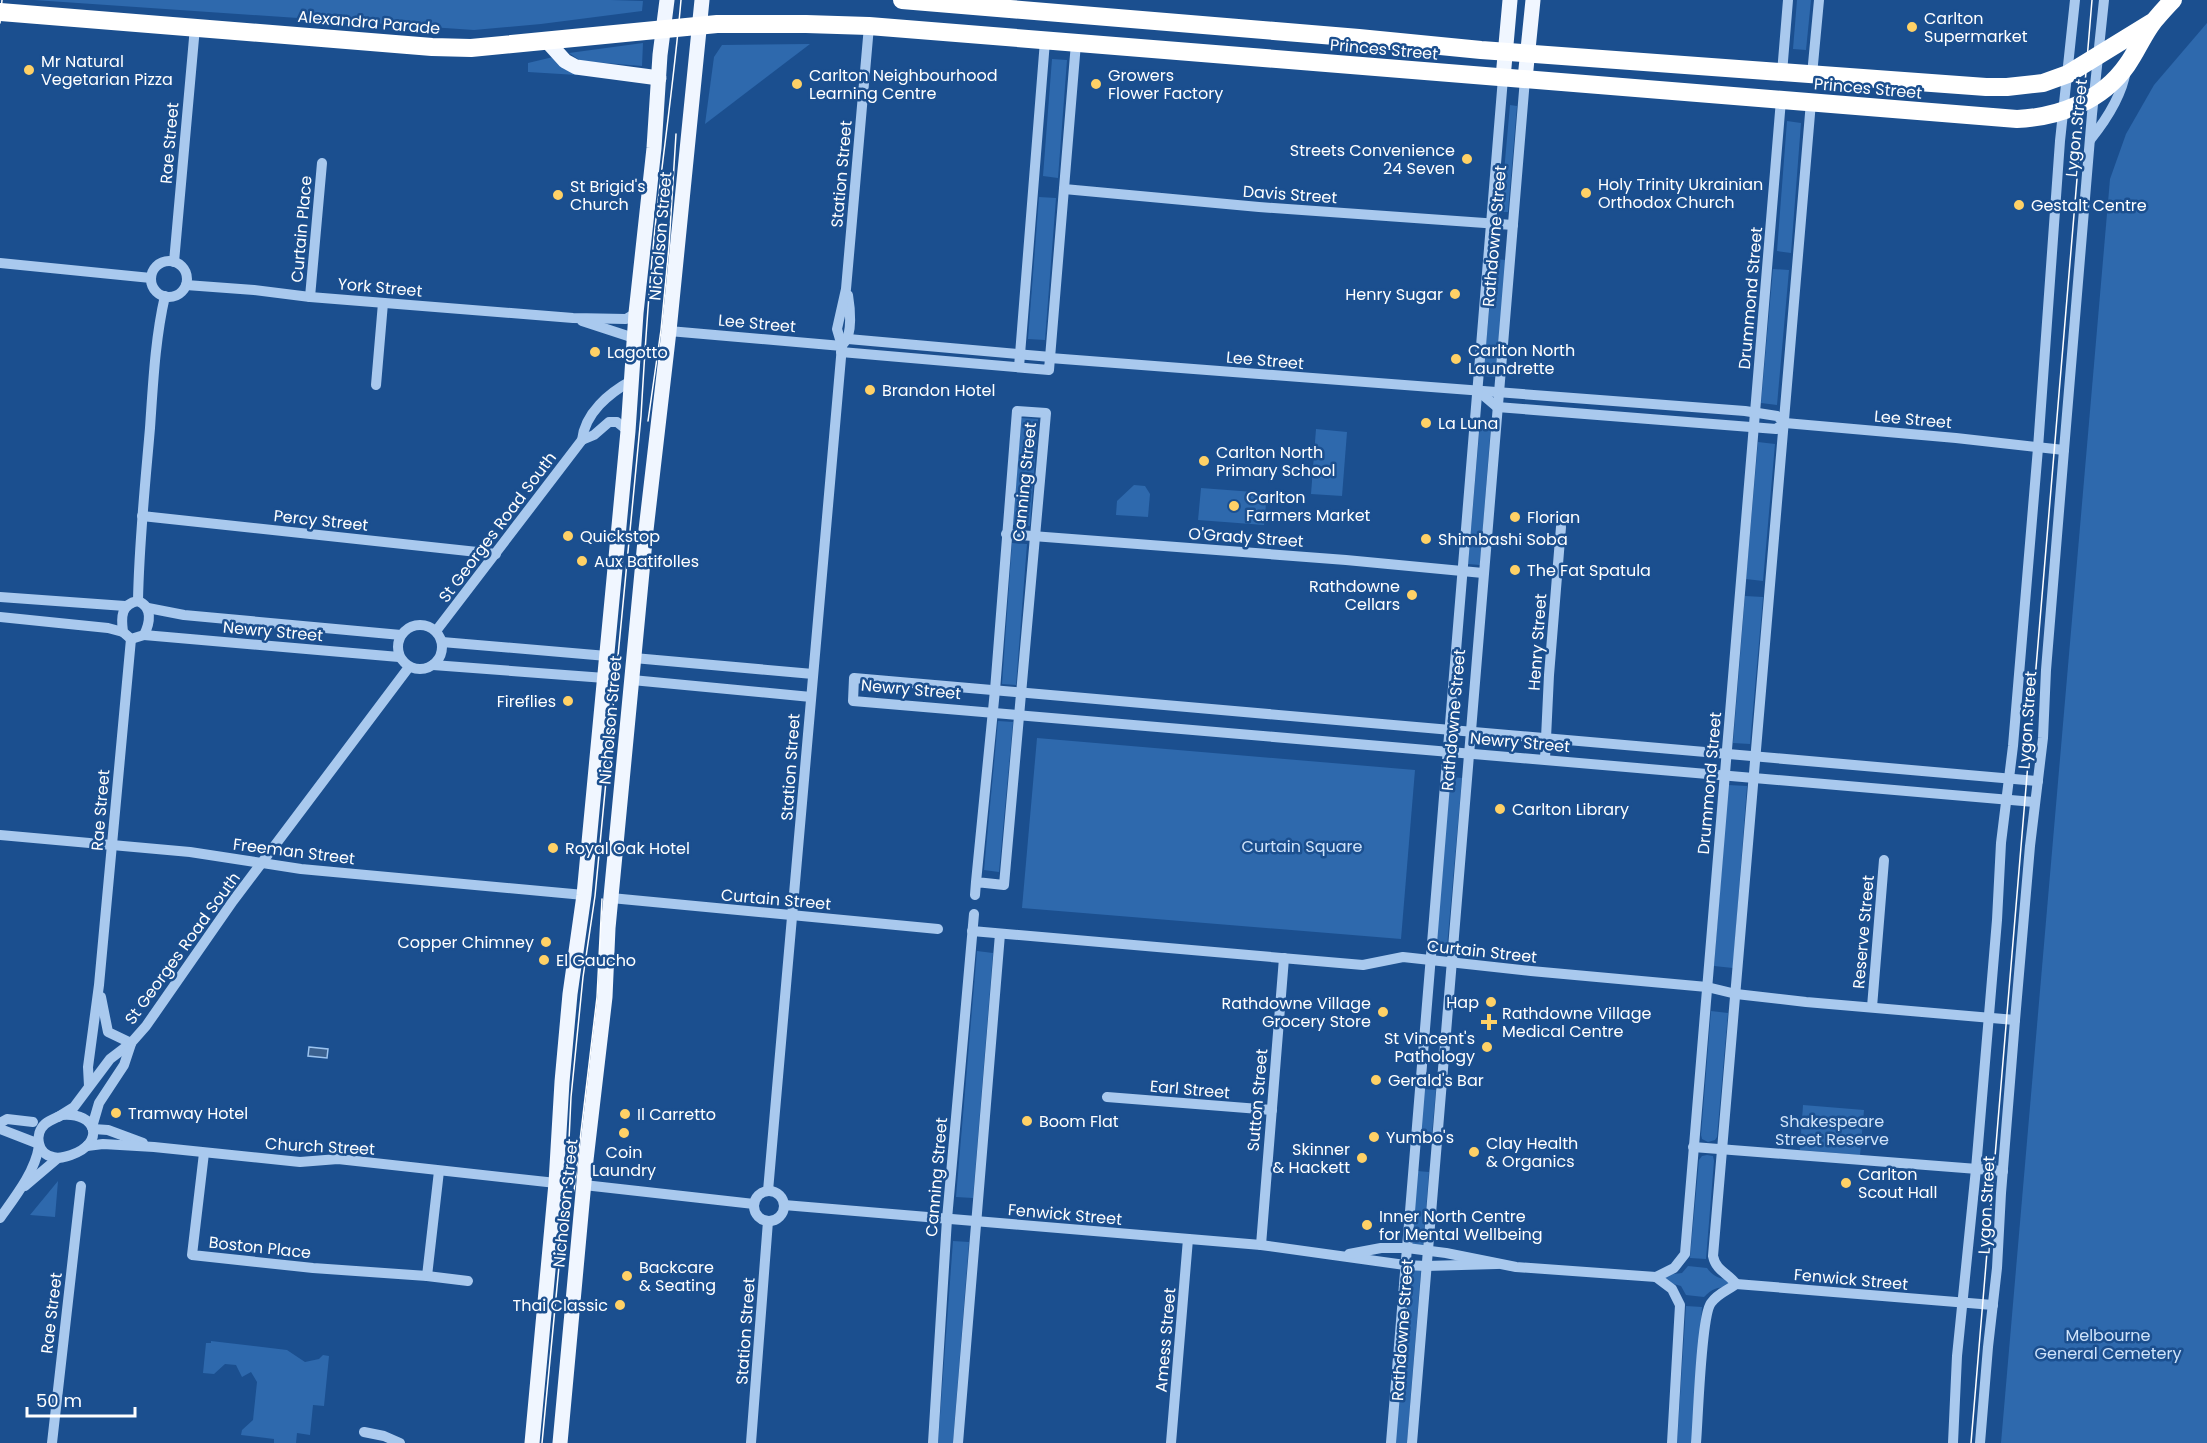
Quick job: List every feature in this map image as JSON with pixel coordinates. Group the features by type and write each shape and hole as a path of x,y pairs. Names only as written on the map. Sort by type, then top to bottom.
{"highway":[{"name":"Princes Street","path":"902,0 1782,73 2007,87 2049,81 2068,74 2153,22"},
{"path":"2153,22 2173,0"},
{"name":"Alexandra Parade","path":"0,12 432,47 471,48 699,26"},
{"name":"Princes Street","path":"699,26 806,24 869,26 2001,118 2032,118 2064,111 2094,96 2127,66 2153,22"}],"main road":[{"name":"Nicholson Street","path":"532,1443 556,1182 567,1025 584,895 619,528 624,428 631,381 667,0"},
{"name":"Nicholson Street","path":"560,1443 584,1185 605,997 611,898 646,530 669,331 702,0"},
{"name":"Rathdowne Street","path":"1503,78 1510,0"},
{"name":"Rathdowne Street","path":"1525,79 1533,0"},
{"path":"546,40 565,61 576,67 659,78"},
{"path":"619,528 646,530"}],"street":[{"path":"1782,73 1788,0"},
{"path":"1812,75 1819,0"},
{"name":"Lygon Street","path":"1953,1443 1957,1356 1976,1169 2000,852 2009,778 2038,448 2060,141 2075,0"},
{"name":"Lygon Street","path":"1980,1443 2015,1020 2044,716 2090,140 2104,0"},
{"name":"Station Street","path":"768,1191 843,346 837,329 846,289 869,26"},
{"name":"Rae Street","path":"174,262 195,27"},
{"path":"1019,367 1045,40"},
{"path":"1050,357 1076,43"},
{"path":"2090,140 2103,124 2123,87 2127,66"},
{"name":"Rathdowne Street","path":"1391,1443 1503,78"},
{"name":"Rathdowne Street","path":"1412,1443 1525,79"},
{"name":"Drummond Street","path":"1656,1277 1674,1268 1684,1254 1781,100"},
{"path":"1696,1443 1708,1307 1720,1292 1736,1284 1722,1273 1714,1263 1713,1256 1785,423 1810,102"},
{"name":"Curtain Place","path":"310,297 322,163"},
{"name":"Davis Street","path":"1064,189 1196,202 1513,225"},
{"path":"174,262 186,272 186,285 177,295 165,296 154,289 151,278 157,265 174,262"},
{"path":"0,263 151,278"},
{"name":"York Street","path":"186,285 573,318 626,319 636,313"},
{"path":"138,601 142,516 154,381 165,296"},
{"path":"376,385 383,303"},
{"name":"York Street","path":"573,318 634,338"},
{"name":"Lee Street","path":"669,331 843,346 1049,370 1050,357"},
{"name":"Lee Street","path":"843,346 1020,354 1745,411 1777,416 1785,423 2064,450"},
{"name":"St Georges Road South","path":"582,440 583,429 598,407 609,395 631,381"},
{"path":"1477,390 1497,407"},
{"path":"1581,414 1585,398"},
{"path":"1673,405 1685,423"},
{"path":"598,407 624,428"},
{"name":"Lee Street","path":"1497,407 1755,428 1776,429 1785,423"},
{"name":"Canning Street","path":"975,895 976,882 995,690 1017,411 1046,413 1004,885 976,882"},
{"name":"St Georges Road South","path":"436,632 582,440 594,435 609,422 624,428"},
{"name":"Percy Street","path":"142,516 496,554"},
{"name":"Henry Street","path":"1545,759 1561,527"},
{"name":"O'Grady Street","path":"1006,534 1334,559 1483,573"},
{"path":"0,597 125,606 138,601 144,603 148,608 148,626 144,635 127,635 108,628 0,617"},
{"path":"125,606 122,615 127,635"},
{"name":"Newry Street","path":"148,608 184,615 401,635"},
{"path":"433,665 441,655 442,642 436,632 431,627 418,625 405,630 401,635 398,649 399,657 409,667 421,669 433,665 604,678"},
{"name":"Rae Street","path":"89,1086 88,1067 99,985 112,845 127,635"},
{"name":"Newry Street","path":"144,635 399,657"},
{"path":"442,642 607,656"},
{"path":"634,658 813,674"},
{"name":"St Georges Road South","path":"58,1117 74,1107 110,1059 131,1043 152,1019 261,864 409,667"},
{"name":"Newry Street","path":"2036,802 993,711 853,701 854,678 2038,781"},
{"path":"632,680 811,697"},
{"name":"Freeman Street","path":"0,835 190,852 261,864 584,895"},
{"name":"Reserve Street","path":"1872,1007 1884,860"},
{"name":"Curtain Street","path":"611,898 938,929"},
{"name":"Canning Street","path":"933,1443 947,1219 974,914"},
{"name":"Curtain Street","path":"972,931 1364,964 1383,963 1403,957 1707,987 1736,994 2015,1020"},
{"path":"958,1443 1000,934"},
{"name":"Sutton Street","path":"1261,1245 1284,958"},
{"name":"Rae Street","path":"99,985 108,1032 131,1043"},
{"name":"St Georges Road South","path":"93,1128 99,1103 124,1065 131,1043"},
{"name":"Earl Street","path":"1107,1097 1272,1110"},
{"path":"0,1129 39,1145 47,1155 58,1158 68,1156 87,1146 93,1138 93,1128 88,1122 76,1116 65,1115 43,1127 39,1134 39,1145 36,1160 0,1218"},
{"path":"0,1123 7,1119 33,1122"},
{"name":"Church Street","path":"93,1128 108,1130 154,1147"},
{"name":"Church Street","path":"87,1146 104,1144 154,1147 300,1162 338,1159 556,1182"},
{"path":"1694,1147 2003,1171"},
{"name":"Boston Place","path":"204,1153 192,1255 468,1281"},
{"path":"18,1192 58,1158"},
{"path":"427,1276 439,1171"},
{"path":"584,1185 754,1204"},
{"name":"Rae Street","path":"52,1443 81,1186"},
{"path":"768,1191 777,1194 784,1205 777,1218 768,1221 756,1213 754,1204 760,1194 768,1191"},
{"name":"Fenwick Street","path":"784,1205 1261,1245 1343,1255 1370,1261 1426,1266 1497,1264 1656,1277"},
{"name":"Station Street","path":"751,1443 768,1221"},
{"name":"Amess Street","path":"1171,1443 1188,1239"},
{"name":"Fenwick Street","path":"1343,1255 1381,1248 1407,1248 1497,1264"},
{"path":"1656,1277 1672,1289 1680,1305 1672,1443"},
{"name":"Fenwick Street","path":"1736,1284 1993,1305"},
{"path":"364,1432 384,1436 400,1443"}],"green space":[{"path":"34,0 643,1 642,11 474,30"},
{"path":"1797,0 1811,0 1806,50 1793,49"},
{"name":"Melbourne General Cemetery","path":"2207,23 2207,1443 2001,1443 2110,179 2126,134 2154,85"},
{"path":"643,43 642,66 581,61 569,53"},
{"path":"810,44 705,124 714,57 722,45"},
{"path":"553,57 577,75 528,72 528,63"},
{"path":"1052,59 1067,60 1058,178 1043,176"},
{"path":"1510,105 1517,106 1508,212 1497,212 1503,183"},
{"path":"1787,121 1801,123 1791,253 1777,251"},
{"path":"1039,197 1056,198 1045,340 1028,339"},
{"path":"1494,259 1506,260 1496,377 1483,376"},
{"path":"1773,269 1789,270 1777,405 1761,403"},
{"path":"1021,418 1038,419 1030,526 1013,525"},
{"path":"1480,423 1491,424 1480,565 1468,564"},
{"path":"1316,429 1347,432 1342,496 1311,494"},
{"path":"1758,442 1775,444 1763,581 1746,579"},
{"path":"1134,485 1145,486 1150,494 1148,517 1116,515 1117,501"},
{"path":"1201,488 1267,493 1264,525 1198,520"},
{"path":"1012,543 1027,544 1016,685 1002,684"},
{"path":"1745,596 1763,597 1750,744 1733,743"},
{"path":"998,721 1013,722 999,872 984,870"},
{"name":"Curtain Square","path":"1037,738 1415,770 1401,939 1022,908"},
{"path":"1450,777 1462,778 1447,947 1436,947"},
{"path":"1728,785 1747,786 1733,968 1714,966"},
{"path":"977,951 993,953 973,1198 956,1197"},
{"path":"1711,1011 1728,1013 1717,1137 1708,1142 1702,1139 1701,1135"},
{"path":"1423,1089 1436,1090 1431,1143 1419,1142"},
{"name":"Shakespeare Street Reserve","path":"1803,1105 1864,1110 1860,1155 1800,1150"},
{"path":"1702,1156 1713,1156 1714,1161 1706,1259 1690,1258 1699,1160"},
{"path":"1417,1171 1429,1172 1423,1246 1411,1245"},
{"path":"58,1181 55,1217 30,1215"},
{"path":"953,1241 969,1242 953,1443 938,1443"},
{"path":"1688,1266 1707,1268 1716,1276 1728,1280 1728,1287 1715,1289 1704,1297 1686,1295 1681,1286 1666,1282 1666,1275 1682,1273"},
{"path":"1408,1269 1421,1270 1407,1443 1395,1443"},
{"path":"1686,1306 1702,1307 1692,1443 1677,1443"},
{"path":"211,1341 287,1350 305,1362 319,1359 323,1355 329,1356 324,1406 313,1405 310,1435 297,1433 296,1443 274,1443 274,1439 241,1435 242,1430 253,1420 257,1382 251,1372 242,1377 236,1365 225,1364 214,1374 203,1373 206,1343 211,1343"}],"shaded area":[{"path":"309,1047 328,1049 327,1058 308,1056"}],"tram line":[{"path":"0,23 2,0"},
{"path":"542,1443 567,1183 571,1097 583,977 595,896 641,416 652,261 681,0"},
{"path":"1971,1443 2092,0"},
{"path":"648,421 661,330 676,134"},
{"path":"574,1191 597,997 602,899"}],"place":[{"name":"Carlton Supermarket","path":"1912,27"},
{"name":"Mr Natural Vegetarian Pizza","path":"29,70"},
{"name":"Carlton Neighbourhood Learning Centre","path":"797,84"},
{"name":"Growers Flower Factory","path":"1096,84"},
{"name":"Streets Convenience 24 Seven","path":"1467,159"},
{"name":"Holy Trinity Ukrainian Orthodox Church","path":"1586,193"},
{"name":"St Brigid's Church","path":"558,195"},
{"name":"Gestalt Centre","path":"2019,205"},
{"name":"Henry Sugar","path":"1455,294"},
{"name":"Lagotto","path":"595,352"},
{"name":"Carlton North Laundrette","path":"1456,359"},
{"name":"Brandon Hotel","path":"870,390"},
{"name":"La Luna","path":"1426,423"},
{"name":"Carlton North Primary School","path":"1204,461"},
{"name":"Carlton Farmers Market","path":"1234,506"},
{"name":"Florian","path":"1515,517"},
{"name":"Quickstop","path":"568,536"},
{"name":"Shimbashi Soba","path":"1426,539"},
{"name":"Aux Batifolles","path":"582,561"},
{"name":"The Fat Spatula","path":"1515,570"},
{"name":"Rathdowne Cellars","path":"1412,595"},
{"name":"Fireflies","path":"568,701"},
{"name":"Carlton Library","path":"1500,809"},
{"name":"Royal Oak Hotel","path":"553,848"},
{"name":"Copper Chimney","path":"546,942"},
{"name":"El Gaucho","path":"544,960"},
{"name":"Hap","path":"1491,1002"},
{"name":"Rathdowne Village Grocery Store","path":"1383,1012"},
{"name":"Rathdowne Village Medical Centre","path":"1489,1022"},
{"name":"St Vincent's Pathology","path":"1487,1047"},
{"name":"Gerald's Bar","path":"1376,1080"},
{"name":"Tramway Hotel","path":"116,1113"},
{"name":"Il Carretto","path":"625,1114"},
{"name":"Boom Flat","path":"1027,1121"},
{"name":"Coin Laundry","path":"624,1133"},
{"name":"Yumbo's","path":"1374,1137"},
{"name":"Clay Health & Organics","path":"1474,1152"},
{"name":"Skinner & Hackett","path":"1362,1158"},
{"name":"Carlton Scout Hall","path":"1846,1183"},
{"name":"Inner North Centre for Mental Wellbeing","path":"1367,1225"},
{"name":"Backcare & Seating","path":"627,1276"},
{"name":"Thai Classic","path":"620,1305"}]}
